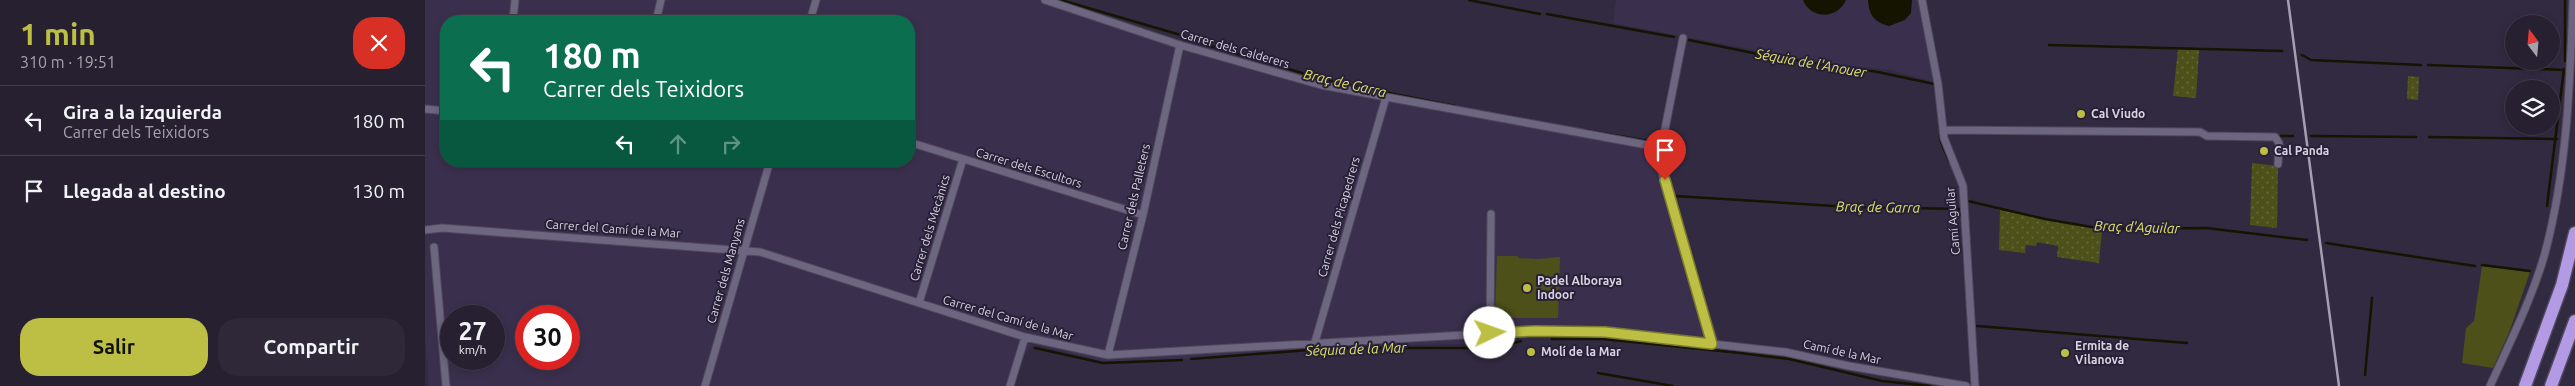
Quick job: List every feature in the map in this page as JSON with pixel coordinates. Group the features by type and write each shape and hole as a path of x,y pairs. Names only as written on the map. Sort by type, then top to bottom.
{"highway":[{"path":"2525,386 2562,285 2575,232"},
{"path":"2551,386 2575,322"}],"street":[{"path":"514,15 515,0"},
{"path":"657,15 661,0"},
{"path":"812,15 816,0"},
{"name":"Carrer dels Calderers","path":"1045,0 1180,45 1321,86 1647,146 1655,153"},
{"name":"Camí Aguilar","path":"1922,0 1938,84 1944,138 1963,186 1975,386"},
{"path":"2490,386 2526,310 2545,252 2559,186 2571,67 2573,0"},
{"path":"1683,38 1662,144 1655,153 1712,344"},
{"name":"Carrer dels Palleters","path":"1108,354 1143,215 1180,45"},
{"name":"Carrer dels Picapedrers","path":"1315,342 1385,97"},
{"path":"425,109 440,110"},
{"path":"1944,130 2200,132 2207,136 2275,137 2279,143 2277,164"},
{"name":"Carrer dels Escultors","path":"915,144 1143,215"},
{"name":"Carrer dels Mecànics","path":"919,303 963,159"},
{"name":"Carrer dels Manyans","path":"705,386 768,167"},
{"path":"1490,333 1491,214"},
{"name":"Carrer del Camí de la Mar","path":"425,230 442,228 760,252 1025,337 1108,354 1181,352 1315,342 1535,331 1605,332 1712,344"},
{"path":"434,247 446,386"},
{"path":"1010,386 1025,337"},
{"name":"Camí de la Mar","path":"1712,344 1785,352 1849,366 1966,386"}],"shaded area":[{"path":"425,0 1054,0 1186,42 1334,84 1651,140 1668,146 1672,199 1701,297 1705,297 1722,349 1602,337 1542,335 1459,344 1343,346 1182,359 1103,362 1034,344 1023,356 1014,386 429,386 425,333"},
{"path":"1616,0 1919,0 1934,82 1891,70 1824,63 1613,23"},
{"path":"1803,0 1846,0 1837,11 1825,15 1812,11"},
{"path":"1868,0 1912,0 1911,13 1905,20 1889,26 1873,17"},
{"path":"2178,49 2199,50 2196,98 2173,96"},
{"path":"2408,76 2419,77 2418,100 2407,99"},
{"path":"2252,163 2278,166 2277,228 2250,225"},
{"path":"2000,210 2102,230 2099,263 2057,257 2058,246 2037,242 2036,246 2026,245 2025,253 1999,250"},
{"name":"Padel Alboraya Indoor","path":"1497,256 1539,259 1560,257 1558,318 1495,318"},
{"path":"2482,266 2530,272 2510,330 2493,368 2462,363 2466,328 2474,321"}],"waterway":[{"path":"1061,0 1184,36"},
{"name":"Séquia de l'Anouer","path":"1469,0 1540,14"},
{"path":"2565,0 2565,61"},
{"name":"Séquia de l'Anouer","path":"1547,14 1674,37"},
{"name":"Braç de Garra","path":"1190,40 1333,82 1455,106"},
{"name":"Séquia de l'Anouer","path":"1689,40 1773,57 1878,72 1934,84"},
{"name":"Séquia de l'Anouer","path":"2049,45 2282,51"},
{"name":"Séquia de l'Anouer","path":"2302,55 2311,60 2421,65"},
{"name":"Séquia de l'Anouer","path":"2428,65 2564,70"},
{"path":"2547,206 2564,69"},
{"name":"Braç de Garra","path":"1584,130 1655,142"},
{"path":"1940,136 1949,161"},
{"path":"2281,136 2293,136"},
{"path":"2311,136 2416,137"},
{"path":"2429,137 2557,139"},
{"name":"Braç de Garra","path":"1675,196 1850,207 1963,209"},
{"name":"Braç d'Aguilar","path":"1968,201 2045,219 2103,229 2206,228 2307,240"},
{"name":"Braç d'Aguilar","path":"2326,243 2475,266"},
{"name":"Braç de Garra","path":"1963,245 1966,281"},
{"name":"Braç d'Aguilar","path":"2482,265 2530,271"},
{"name":"Braç de Garra","path":"2365,375 2372,298"},
{"name":"Braç de Garra","path":"1977,326 2187,343"},
{"name":"Séquia de la Mar","path":"1552,339 1603,339 1789,359 1882,381 1930,386"},
{"name":"Séquia de la Mar","path":"1191,359 1336,348 1495,348 1521,341"},
{"name":"Séquia de la Mar","path":"1035,348 1103,363 1182,360"},
{"path":"1598,373 1673,386"}],"railway":[{"path":"2288,0 2339,386"}],"place":[{"name":"Cal Viudo","path":"2081,114"},
{"name":"Cal Panda","path":"2264,151"},
{"name":"Padel Alboraya Indoor","path":"1527,288"},
{"name":"Molí de la Mar","path":"1531,352"},
{"name":"Ermita de Vilanova","path":"2065,353"}],"route":[{"path":"1490,333 1535,331 1605,332 1712,344 1665,180"}]}
